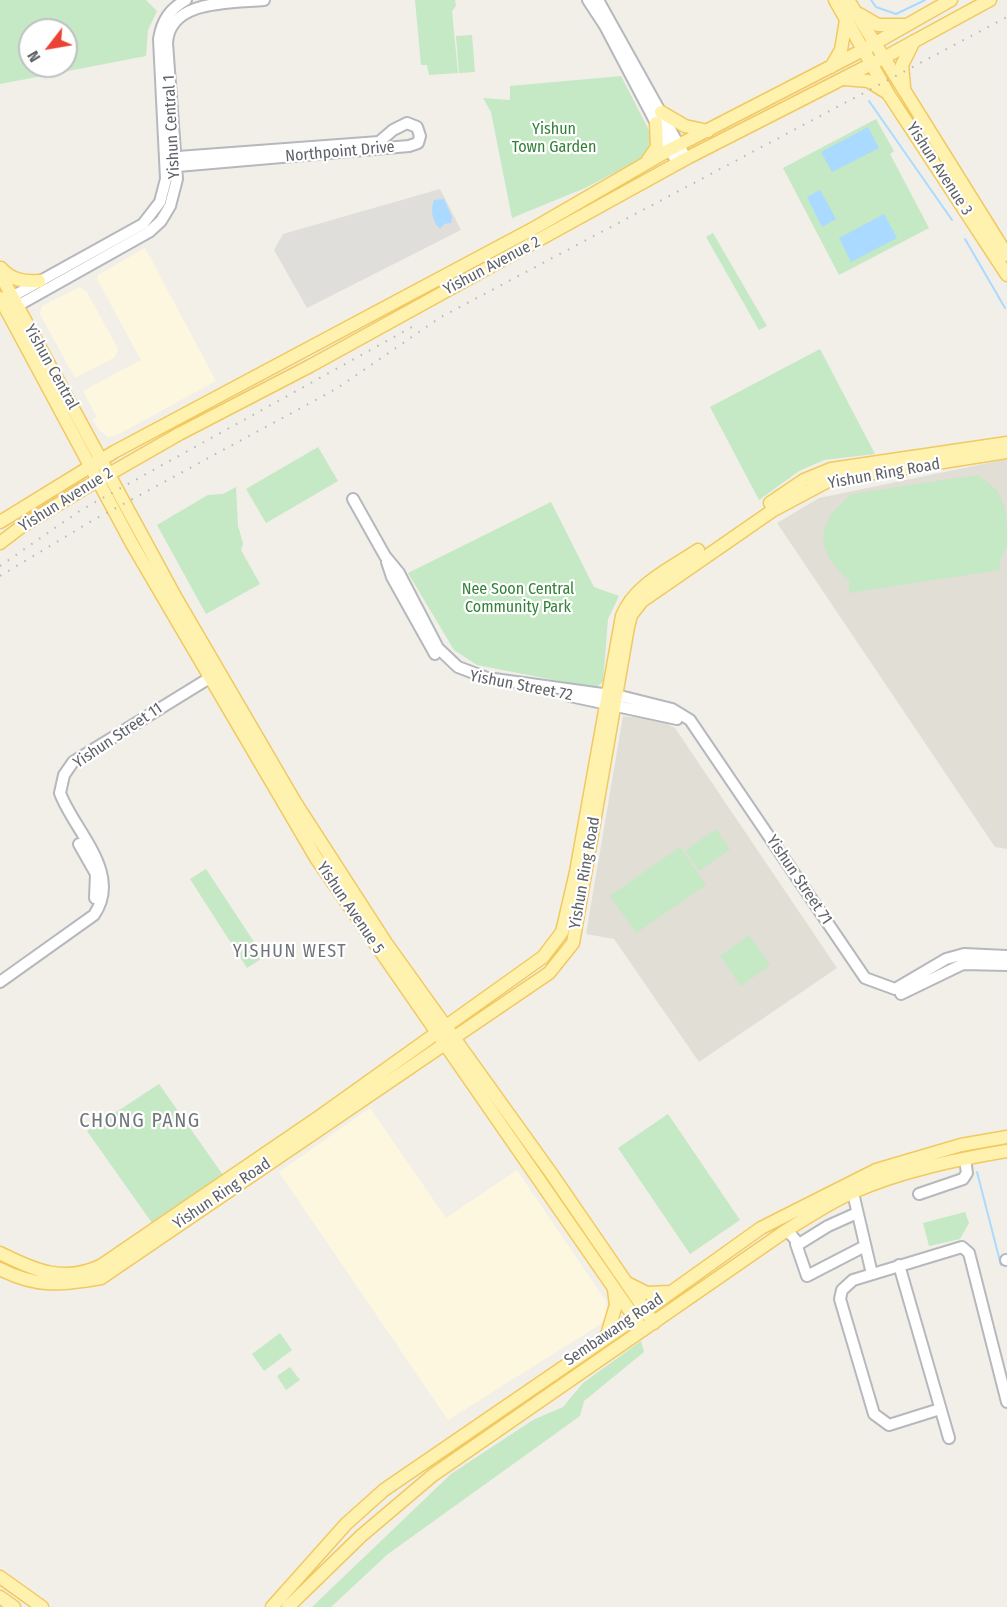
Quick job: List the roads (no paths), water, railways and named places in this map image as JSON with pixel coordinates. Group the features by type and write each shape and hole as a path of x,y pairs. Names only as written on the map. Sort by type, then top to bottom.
{"main road":[{"path":"835,0 875,44 884,58"},
{"path":"849,0 863,50 871,64"},
{"name":"Yishun Avenue 2","path":"0,522 101,459 334,332 536,227 674,147 875,44 951,0"},
{"name":"Yishun Avenue 2","path":"1,542 97,480 681,161 884,58 990,0"},
{"path":"852,17 878,26 908,24"},
{"path":"830,68 841,50 852,17"},
{"path":"904,88 902,65 914,40"},
{"name":"Yishun Avenue 3","path":"884,58 1007,255"},
{"name":"Yishun Avenue 3","path":"871,64 1007,275"},
{"path":"842,79 868,81 889,95"},
{"path":"642,165 657,147 659,118 708,131"},
{"path":"0,267 11,277 39,281"},
{"name":"Yishun Central","path":"0,274 8,303 89,466"},
{"name":"Yishun Central","path":"8,303 101,459"},
{"name":"Yishun Ring Road","path":"612,700 619,625 633,597 656,578 804,480 831,469 1007,443"},
{"name":"Yishun Ring Road","path":"0,1253 42,1273 73,1274 102,1265 446,1035 549,973 573,943 612,700 628,627 638,605 662,585 772,511 800,494 837,478 1007,452"},
{"name":"Yishun Avenue 5","path":"101,459 213,672 316,858 551,1173 648,1327"},
{"name":"Yishun Avenue 5","path":"89,466 213,672"},
{"name":"Yishun Ring Road","path":"0,1269 23,1281 60,1286 100,1278 446,1035"},
{"name":"Sembawang Road","path":"272,1607 346,1524 384,1490 640,1315 761,1228 856,1178 914,1157 961,1145 1007,1137"},
{"name":"Sembawang Road","path":"288,1607 361,1536 434,1474 787,1230 853,1193 901,1175 1007,1151"},
{"path":"606,1338 616,1305 619,1283 647,1293 670,1292"},
{"path":"0,1577 42,1607"},
{"path":"0,1597 14,1607"}],"street":[{"name":"Yishun Central 1","path":"8,303 149,232 161,222 176,188 171,162 159,39 161,26 169,13 186,0"},
{"name":"Yishun Central 1","path":"8,303 39,281 146,221 163,195 171,162 167,43 169,29 176,18 190,7 264,0"},
{"path":"588,0 659,118"},
{"path":"600,1 681,161"},
{"name":"Northpoint Drive","path":"407,123 417,127 420,136 418,143 409,146 171,162 379,142 393,130 407,123"},
{"name":"Yishun Street 72","path":"353,499 385,556 392,577 426,640 438,658 454,671 492,683 612,700"},
{"name":"Yishun Street 11","path":"0,975 78,919 88,909 96,895 96,874 55,794 60,771 70,758 83,749 213,672"},
{"name":"Yishun Street 11","path":"0,982 94,915 100,906 104,884 100,868 60,793 64,775 73,762 213,672"},
{"name":"Yishun Street 71","path":"612,700 672,709 690,720 865,978 895,989 949,964 964,954 1007,956"},
{"name":"Yishun Street 71","path":"949,964 1007,966"},
{"path":"919,1194 963,1179 967,1173 965,1159"},
{"path":"853,1193 872,1274"},
{"path":"796,1244 857,1213"},
{"path":"787,1230 796,1244 807,1276 865,1246"},
{"path":"940,1409 889,1425 872,1410 840,1299 846,1285 872,1274 959,1247 968,1250 1007,1402"},
{"path":"899,1265 948,1438"}],"water":[{"path":"868,127 879,148 832,172 821,152"},
{"path":"820,190 836,219 822,227 807,197"},
{"path":"444,199 452,217 451,223 444,224 440,229 432,215 432,208 434,200"},
{"path":"884,214 897,238 851,262 839,238"}],"waterway":[{"path":"871,0 876,7 896,14 925,0"},
{"path":"869,101 952,220"},
{"path":"965,239 1005,308"},
{"path":"977,1172 1001,1265"}],"railway":[{"path":"0,576 90,522 336,389 441,317 1007,17"},
{"path":"0,566 81,510 412,327"}],"district":[{"name":"YISHUN WEST","path":"290,952"},
{"name":"CHONG PANG","path":"140,1121"}],"park label":[{"name":"Yishun Town Garden","path":"554,139"},
{"name":"Nee Soon Central Community Park","path":"518,599"}]}
